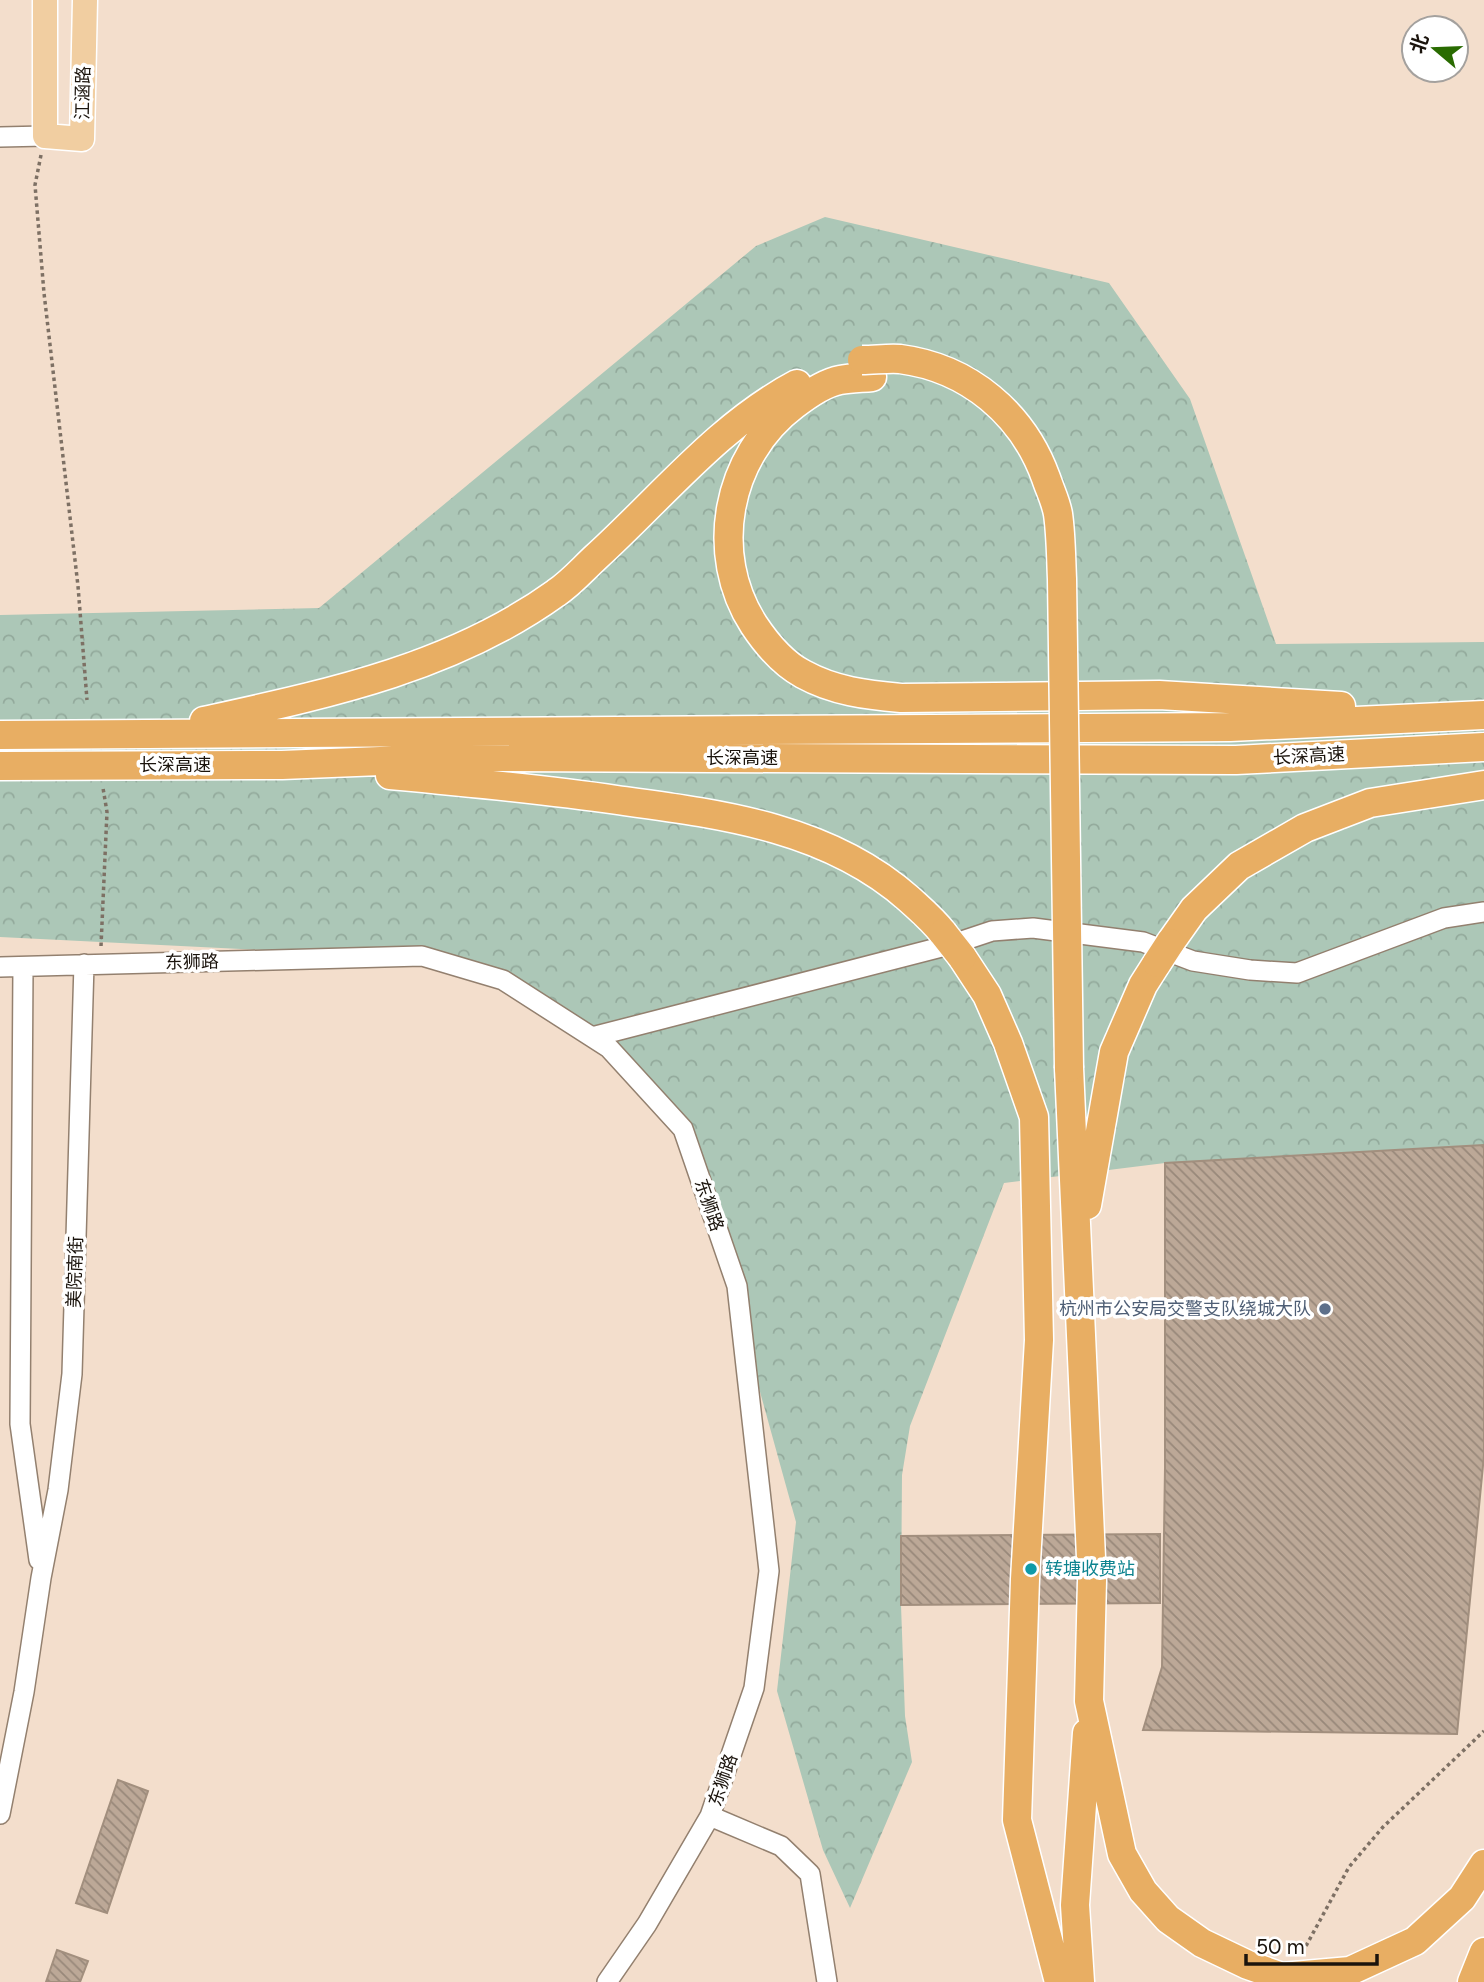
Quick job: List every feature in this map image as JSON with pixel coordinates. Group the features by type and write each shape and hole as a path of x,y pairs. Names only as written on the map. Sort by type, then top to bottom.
{"highway":[{"path":"1059,1982 1017,1820 1025,1579 1039,1340 1058,1191 1060,1069 1062,579 1058,512 1039,457 1019,425 997,402 958,376 899,359 838,380 807,395 779,416 750,452 734,493 728,536 731,576 744,610 765,641 800,673 840,689 901,698 1159,695 1484,714"},
{"path":"146,734 314,697 398,673 491,632 557,593 639,519 715,442 776,394 828,367 867,369"},
{"name":"长深高速","path":"0,735 1230,727 1484,714"},
{"name":"长深高速","path":"0,766 282,765 479,757 1236,760 1484,747"},
{"path":"282,765 544,790 737,817 790,832 837,851 887,880 936,924 962,957 993,1007 1009,1043 1034,1117 1039,1340"},
{"path":"1077,1274 1114,1052 1143,985 1194,909 1239,866 1304,828 1370,803 1484,786"},
{"path":"1060,1069 1077,1274 1092,1580 1089,1701 1075,1905 1080,1982"},
{"path":"1089,1701 1122,1854 1143,1891 1168,1919 1202,1943 1248,1965 1282,1977 1350,1971 1415,1941 1462,1898 1484,1864"},
{"path":"1048,1942 1051,1982"},
{"path":"1472,1982 1484,1952"}],"main road":[{"path":"45,0 45,136"},
{"name":"江涵路","path":"45,136 82,139 85,0"}],"street":[{"path":"0,137 45,136"},
{"path":"592,1037 953,944 992,931 1033,928 1143,942 1193,961 1250,970 1297,973 1444,918 1484,912"},
{"name":"东狮路","path":"0,967 422,956 503,980 609,1048 682,1129 737,1286 769,1571 754,1688 710,1816 647,1924 607,1982"},
{"name":"美院南街","path":"0,1814 24,1692 41,1578 58,1490 72,1374 92,964"},
{"name":"美院南街","path":"23,967 20,1424 41,1578"},
{"path":"710,1816 781,1846 810,1874 827,1982"}],"path":[{"path":"45,136 35,186 44,293 78,586 87,700"},
{"path":"92,964 107,812 103,788"},
{"path":"1306,1946 1349,1867 1383,1827 1484,1731"}],"green space":[{"path":"825,217 1109,283 1190,399 1276,644 1484,642 1484,1145 1165,1163 1004,1183 910,1426 902,1475 901,1605 905,1716 912,1762 850,1908 823,1850 777,1691 796,1522 741,1323 683,1129 592,1037 503,980 384,956 0,937 0,615 319,608 756,246"}],"building":[{"name":"杭州市公安局交警支队绕城大队","path":"1484,1145 1484,1455 1457,1734 1143,1730 1162,1667 1165,1163"},
{"name":"转塘收费站","path":"1160,1534 1160,1603 901,1605 901,1536"},
{"path":"118,1780 148,1791 107,1913 76,1903"},
{"path":"57,1950 88,1961 80,1982 46,1982"}],"place":[{"name":"杭州市公安局交警支队绕城大队","path":"1325,1309"},
{"name":"转塘收费站","path":"1031,1569"}]}
